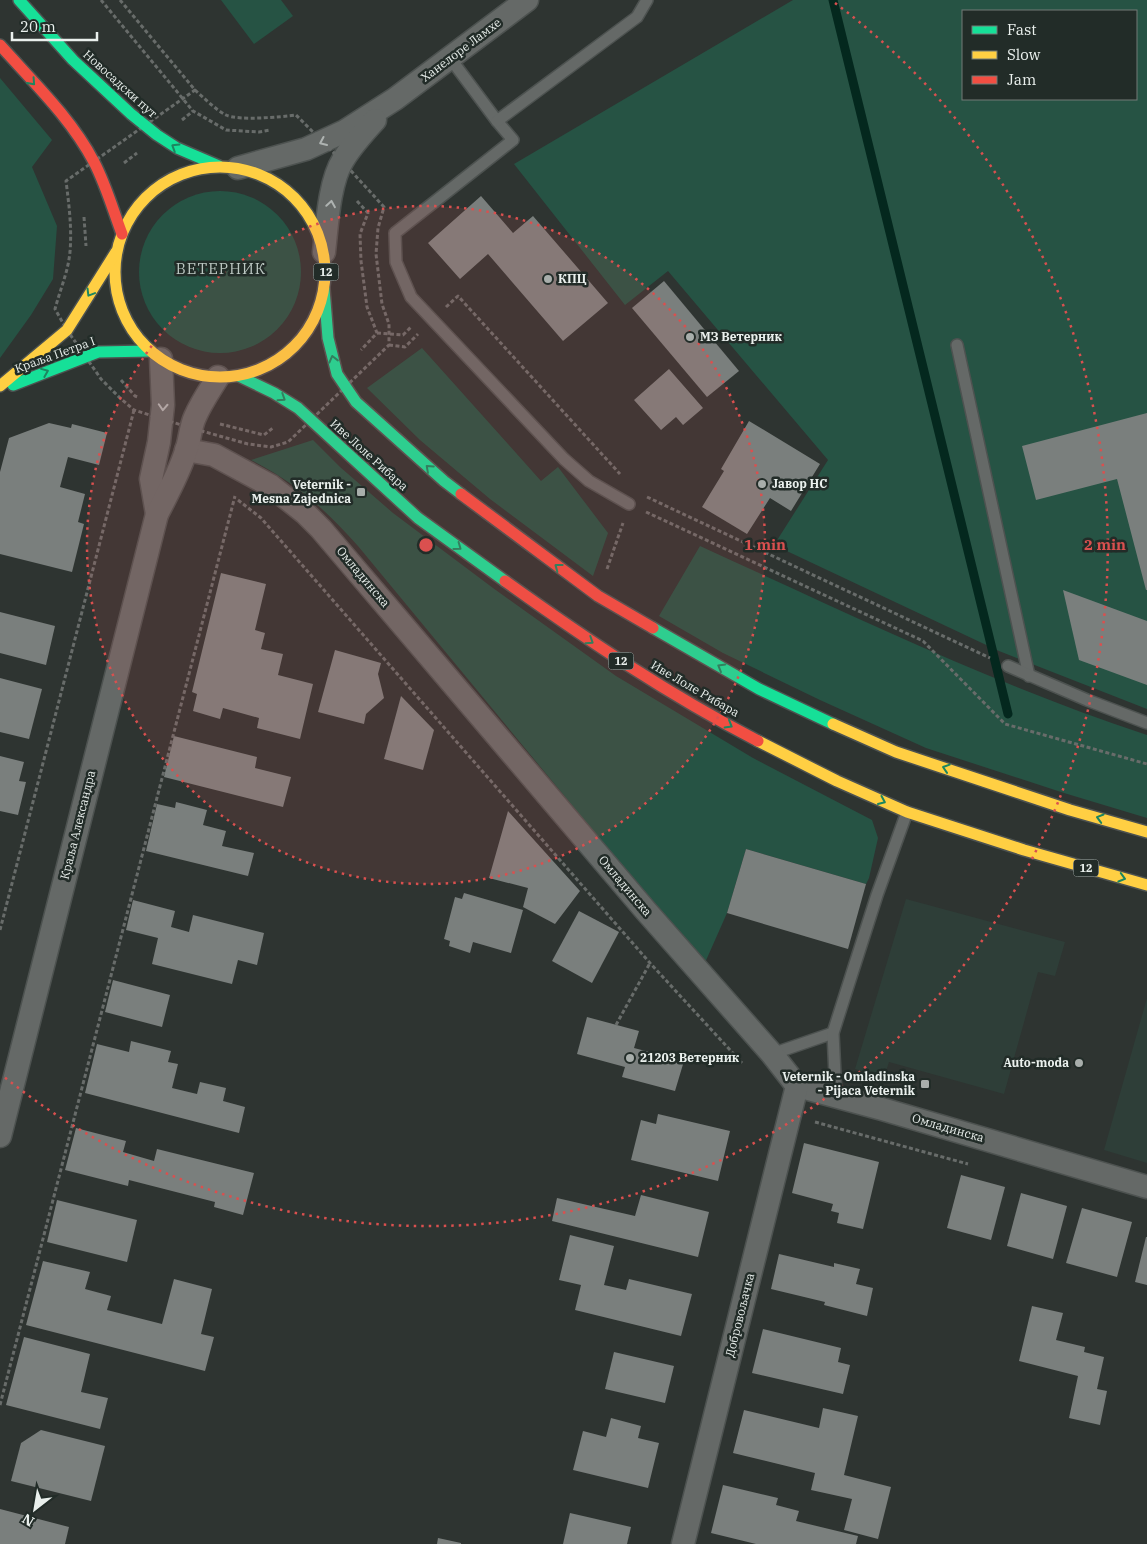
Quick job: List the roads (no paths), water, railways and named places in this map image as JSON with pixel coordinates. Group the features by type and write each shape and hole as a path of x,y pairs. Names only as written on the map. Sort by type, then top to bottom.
{"main road":[{"name":"Новосадски пут","path":"19,0 44,30 84,71 145,126 183,152 229,167"},
{"path":"0,45 61,114 94,161 122,234"},
{"name":"12","path":"229,167 256,172 272,180 294,197 311,218 319,234 326,270 320,307 302,339 289,353 274,363 257,371 229,377 188,372 156,355 138,338 128,323 120,306 114,270 116,252 130,217 153,190 184,172 202,168 229,167"},
{"path":"0,386 67,330 116,252"},
{"name":"12","path":"324,289 328,338 337,374 356,402 444,481 598,596 759,689 896,752 1070,810 1147,832"},
{"name":"Краља Петра I","path":"0,390 98,352 156,355"},
{"name":"Иве Лоле Рибара","path":"229,377 274,393 298,408 418,518 579,634 657,684 737,730 837,781 907,812 1024,850 1147,885"}],"street":[{"name":"Ханелоре Ламхе","path":"229,167 314,145 345,131 395,99 527,0"},
{"name":"Ханелоре Ламхе","path":"324,252 338,169 358,138 395,99"},
{"path":"156,355 163,412 151,480 157,514"},
{"path":"157,514 171,488 191,431 229,377"},
{"name":"Омладинска","path":"191,431 214,456 271,486 288,499 305,513 335,544 646,911 798,1086 1147,1187"},
{"name":"Краља Александра","path":"0,1136 157,514"},
{"name":"Добровољачка","path":"683,1544 798,1086"}],"lane":[{"path":"497,121 637,17 646,0"},
{"path":"450,58 512,140 395,234 396,262 411,297 564,459 588,481 629,504"},
{"path":"957,345 1030,676"},
{"path":"1008,666 1147,723"},
{"path":"836,1096 833,1033 907,812"},
{"path":"772,1054 833,1033"}],"waterway":[{"path":"833,0 1008,714"}],"place":[{"name":"КПЦ","path":"548,279"},
{"name":"МЗ Ветерник","path":"690,337"},
{"name":"Јавор НС","path":"762,484"},
{"name":"Veternik - Mesna Zajednica","path":"361,492"},
{"name":"21203 Ветерник","path":"630,1058"},
{"name":"Auto-moda","path":"1079,1063"},
{"name":"Veternik - Omladinska - Pijaca Veternik","path":"925,1084"}],"district":[{"name":"ВЕТЕРНИК","path":"221,269"}]}
